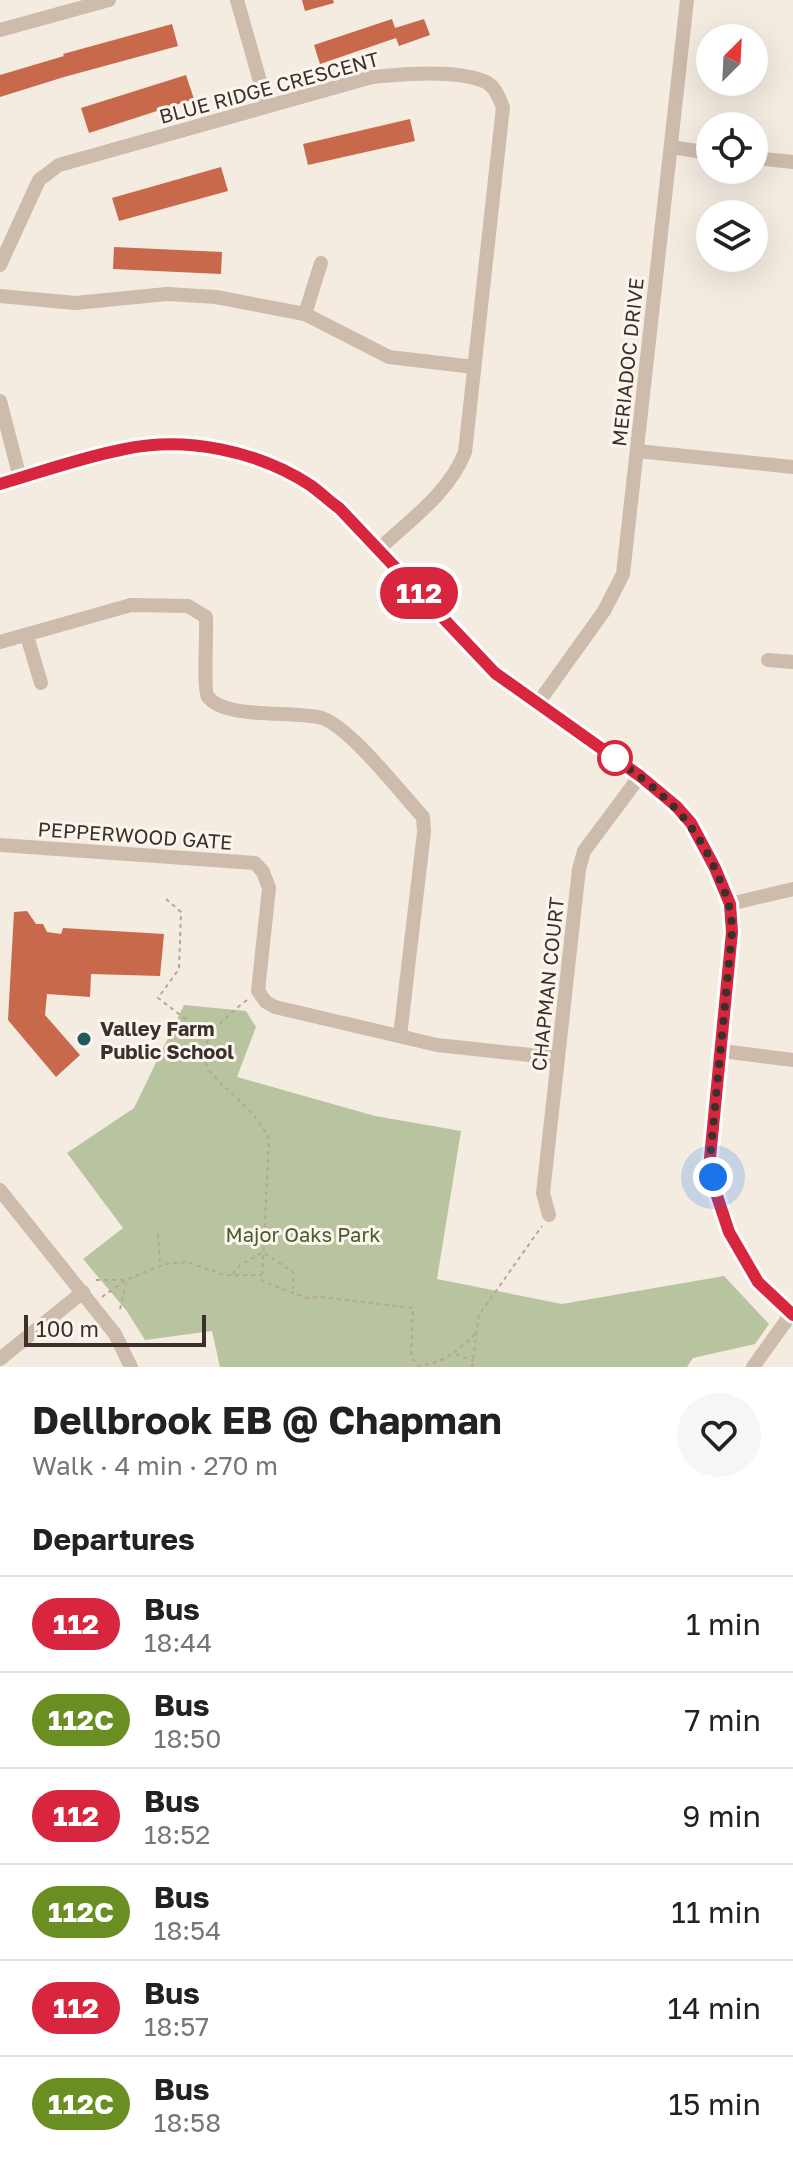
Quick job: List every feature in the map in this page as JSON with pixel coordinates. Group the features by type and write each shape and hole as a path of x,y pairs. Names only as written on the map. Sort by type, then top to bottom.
{"street":[{"path":"0,30 109,0"},
{"path":"237,0 267,106"},
{"name":"MERIADOC DRIVE","path":"538,703 604,611 623,574 687,0"},
{"name":"BLUE RIDGE CRESCENT","path":"0,265 39,180 59,165 372,77 413,73 487,82 496,91 503,107 465,452 457,473 379,549"},
{"path":"671,147 696,151"},
{"path":"768,159 793,162"},
{"path":"305,314 321,263"},
{"path":"0,296 75,303 167,294 216,297 305,314 389,357 474,367"},
{"path":"0,401 20,478"},
{"path":"0,484 126,448 159,445 227,450 268,464 311,485 339,508 495,673 640,776 691,823 730,904 732,932 710,1158 717,1196 729,1232 758,1282 792,1315 753,1367"},
{"path":"637,451 793,467"},
{"path":"0,642 131,605 188,606 206,617 205,688 208,697 223,707 323,718 348,735 423,817 424,832 400,1036"},
{"path":"27,636 41,683"},
{"path":"768,660 793,662"},
{"name":"CHAPMAN COURT","path":"549,1215 543,1193 579,869 584,851 640,776"},
{"name":"PEPPERWOOD GATE","path":"0,845 255,863 263,872 269,888 258,991"},
{"path":"730,904 793,889"},
{"path":"258,991 266,1002 275,1007 437,1045 558,1058"},
{"path":"722,1051 793,1060"},
{"path":"0,1190 115,1334 131,1367"},
{"path":"0,1359 88,1298"}],"path":[{"path":"166,899 181,912 179,969 158,998 208,1036"},
{"path":"258,991 229,1014 208,1036 204,1046 209,1070 259,1122 269,1139 262,1281 306,1298 413,1308 412,1362 418,1366 433,1364 455,1354 475,1334"},
{"path":"472,1367 479,1315 549,1215"},
{"path":"158,1234 160,1266"},
{"path":"232,1275 240,1265 263,1252"},
{"path":"263,1252 294,1273 293,1292"},
{"path":"88,1298 160,1266 187,1262 232,1275 262,1275"},
{"path":"96,1280 126,1280"},
{"path":"120,1309 126,1280"},
{"path":"455,1354 473,1361"}],"green space":[{"name":"Major Oaks Park","path":"184,1005 246,1011 256,1027 237,1077 375,1116 461,1131 437,1279 562,1304 724,1276 769,1324 755,1344 693,1358 687,1367 220,1367 212,1331 145,1340 126,1310 83,1259 123,1228 67,1153 134,1108"}],"building":[{"path":"302,0 333,0 334,3 305,11"},
{"path":"392,19 395,28 424,19 430,35 399,46 396,38 320,64 314,45"},
{"path":"172,24 178,46 0,97 0,75"},
{"path":"186,75 194,99 89,133 81,108"},
{"path":"410,119 415,141 308,165 303,144"},
{"path":"221,167 228,191 119,221 112,198"},
{"path":"114,247 222,252 221,274 113,269"},
{"path":"27,911 36,924 43,924 47,932 61,934 63,928 164,934 160,976 91,974 90,997 47,994 45,1015 80,1055 56,1077 8,1020 14,912"}],"bus line":[{"name":"112","path":"0,484 126,448 159,445 227,450 289,473 311,485 339,508 495,673 640,776 676,806 702,842 730,904 732,932 710,1158 717,1196 729,1232 758,1282 793,1315"}],"place":[{"name":"Valley Farm Public School","path":"84,1039"}],"route":[{"path":"615,758 605,751 676,806 691,823 730,904 732,932 710,1158 713,1177"}]}
